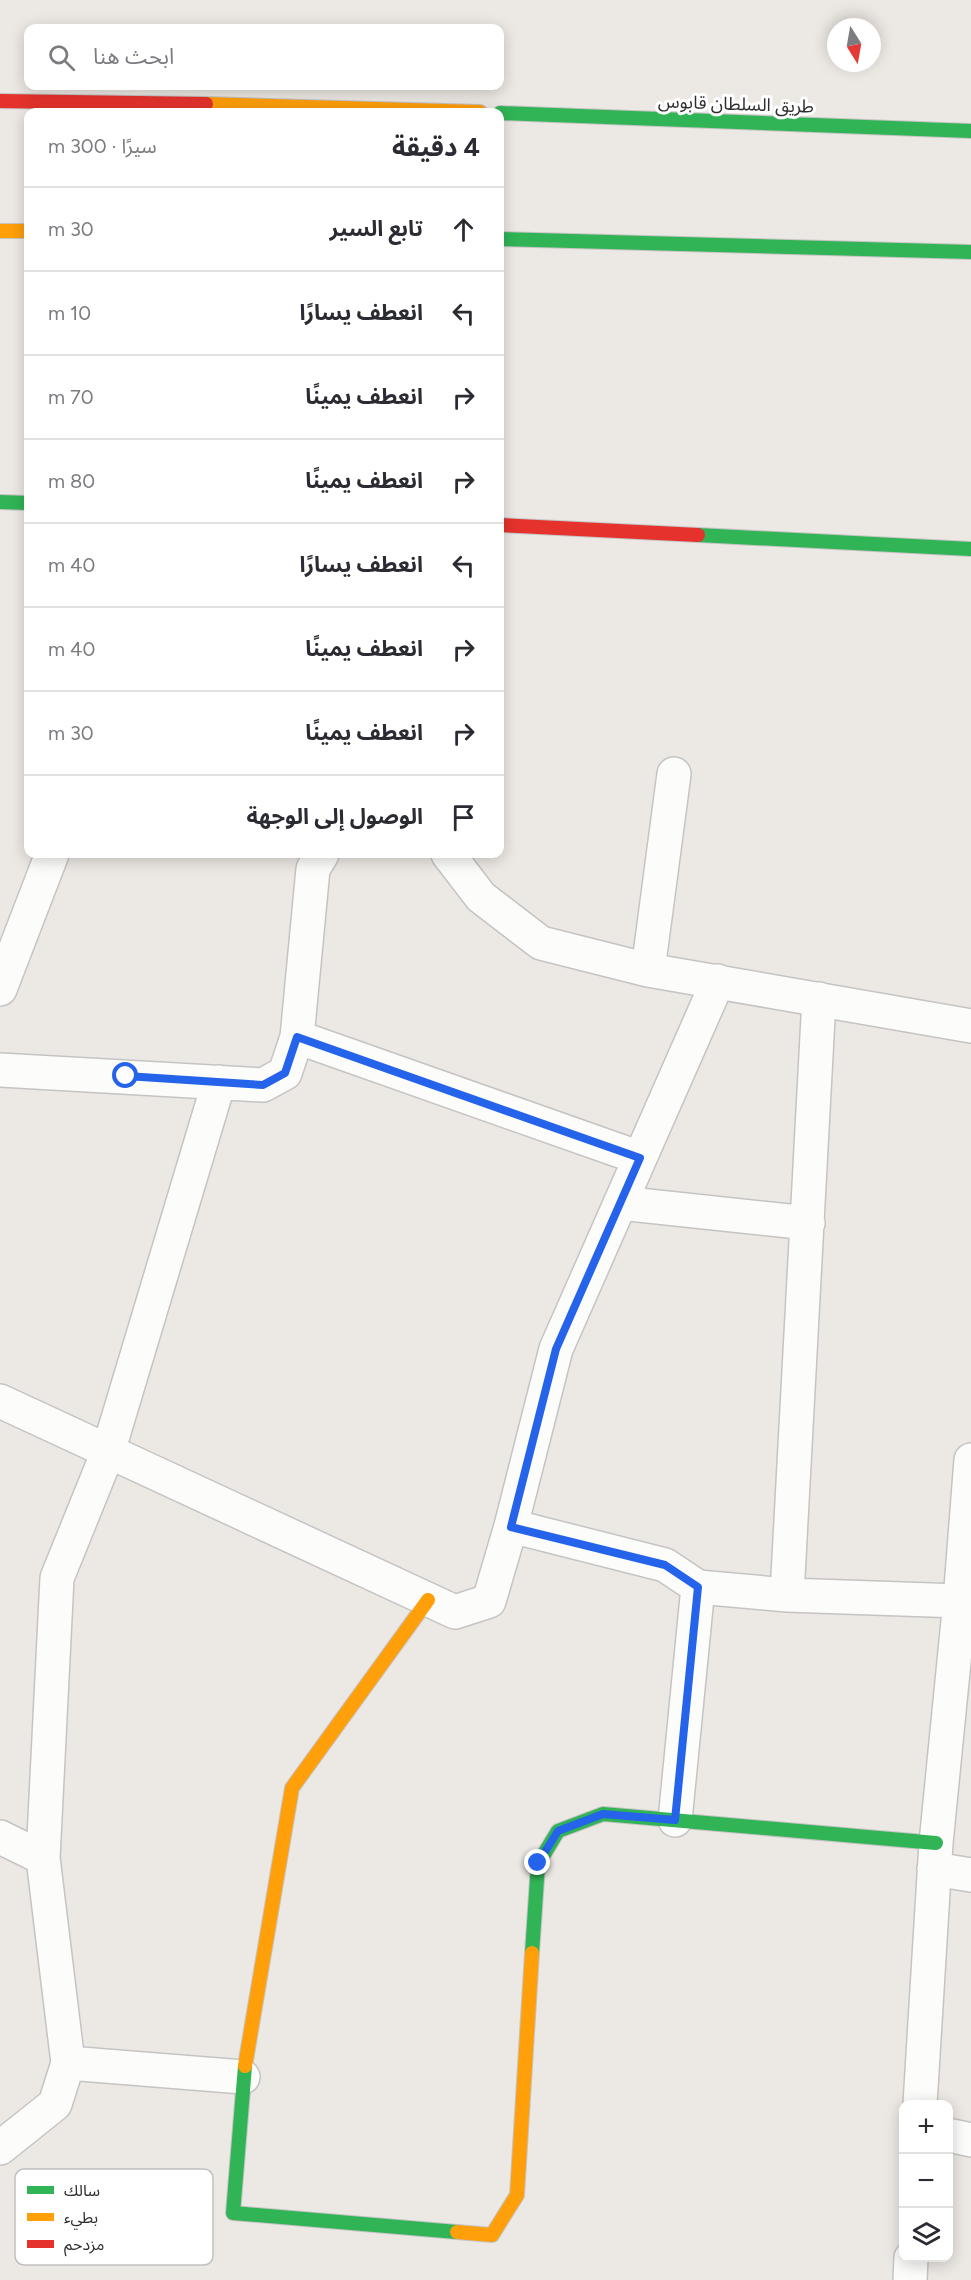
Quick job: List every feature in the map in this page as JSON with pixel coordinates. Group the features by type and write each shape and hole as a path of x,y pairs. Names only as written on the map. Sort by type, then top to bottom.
{"main road":[{"path":"0,101 355,108"},
{"name":"طريق السلطان قابوس","path":"504,113 971,131"},
{"path":"0,231 24,231"},
{"path":"504,239 971,252"},
{"path":"0,502 24,503"},
{"path":"504,525 971,549"},
{"path":"428,1600 292,1788 243,2077 233,2213 492,2235 517,2195 538,1863 558,1831 603,1814 675,1820 935,1856"}],"street":[{"path":"648,970 674,774"},
{"path":"0,989 50,858"},
{"path":"0,1070 263,1085 285,1073 297,1037 313,868 319,858"},
{"path":"451,858 481,897 540,943 648,970 971,1026"},
{"path":"0,1401 455,1612 489,1601 511,1527 556,1349 718,981"},
{"path":"787,1595 819,999"},
{"path":"297,1037 640,1158"},
{"path":"0,2148 55,2104 68,2063 43,1858 57,1578 108,1452 219,1082"},
{"path":"620,1203 808,1223"},
{"path":"920,2100 935,1856 960,1601 971,1460"},
{"path":"511,1527 665,1565 698,1587 787,1595 960,1601"},
{"path":"675,1820 698,1587"},
{"path":"0,1837 43,1858"},
{"path":"935,1856 971,1875"},
{"path":"68,2063 243,2077"},
{"path":"953,2136 971,2140"},
{"path":"910,2280 911,2262"}],"traffic: fast":[{"path":"504,113 971,131"},
{"path":"504,239 971,252"},
{"path":"0,502 24,503"},
{"path":"698,535 971,549"},
{"path":"532,1953 538,1864 558,1831 603,1814 936,1843"},
{"path":"245,2066 233,2213 457,2232"}],"traffic: slow":[{"path":"206,104 343,108"},
{"path":"0,231 24,231"},
{"path":"245,2066 292,1788 428,1600"},
{"path":"457,2232 492,2235 517,2195 532,1953"}],"traffic: jam":[{"path":"0,101 206,104"},
{"path":"504,525 698,535"}],"route":[{"path":"126,1076 263,1085 285,1073 297,1037 640,1158 556,1349 511,1527 665,1565 698,1587 675,1820 603,1814 558,1831 538,1863"}]}
